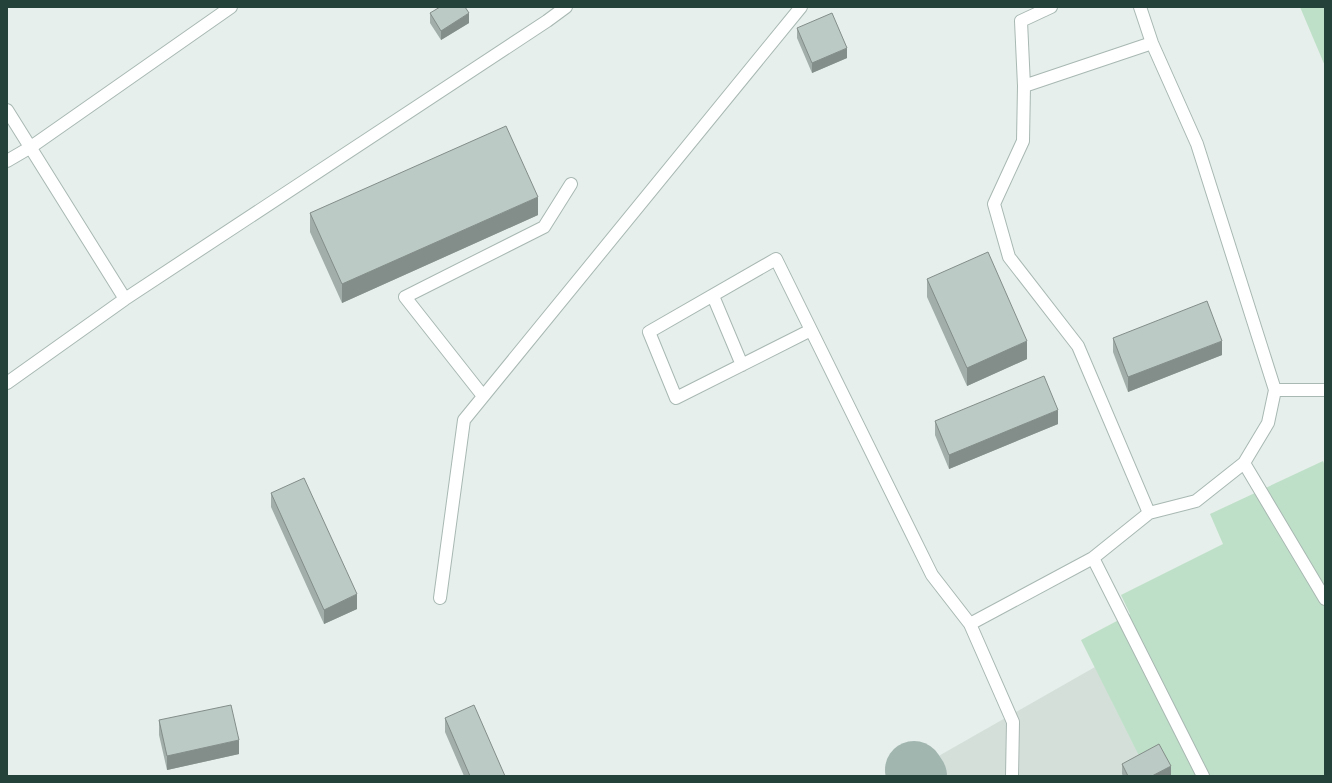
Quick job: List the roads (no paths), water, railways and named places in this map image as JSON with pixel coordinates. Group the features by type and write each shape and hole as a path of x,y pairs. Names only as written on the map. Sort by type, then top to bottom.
{"street":[{"path":"7,161 31,147 231,7"},
{"path":"7,383 125,299 540,26 566,7"},
{"path":"440,598 464,420 801,7"},
{"path":"1051,7 1021,21 1024,86 1023,140 994,204 1009,257 1078,346 1149,513"},
{"path":"970,624 1093,558 1149,513 1196,501 1244,463 1268,423 1276,390 1197,144 1152,43 1140,7"},
{"path":"1024,86 1152,43"},
{"path":"7,110 125,299"},
{"path":"483,396 405,297 544,228 570,184"},
{"path":"812,330 676,398 649,332 776,259 812,330 932,575 970,624 1013,722 1012,776"},
{"path":"713,296 742,365"},
{"path":"1276,390 1325,390"},
{"path":"1244,463 1325,599"},
{"path":"1093,558 1203,776"}]}
